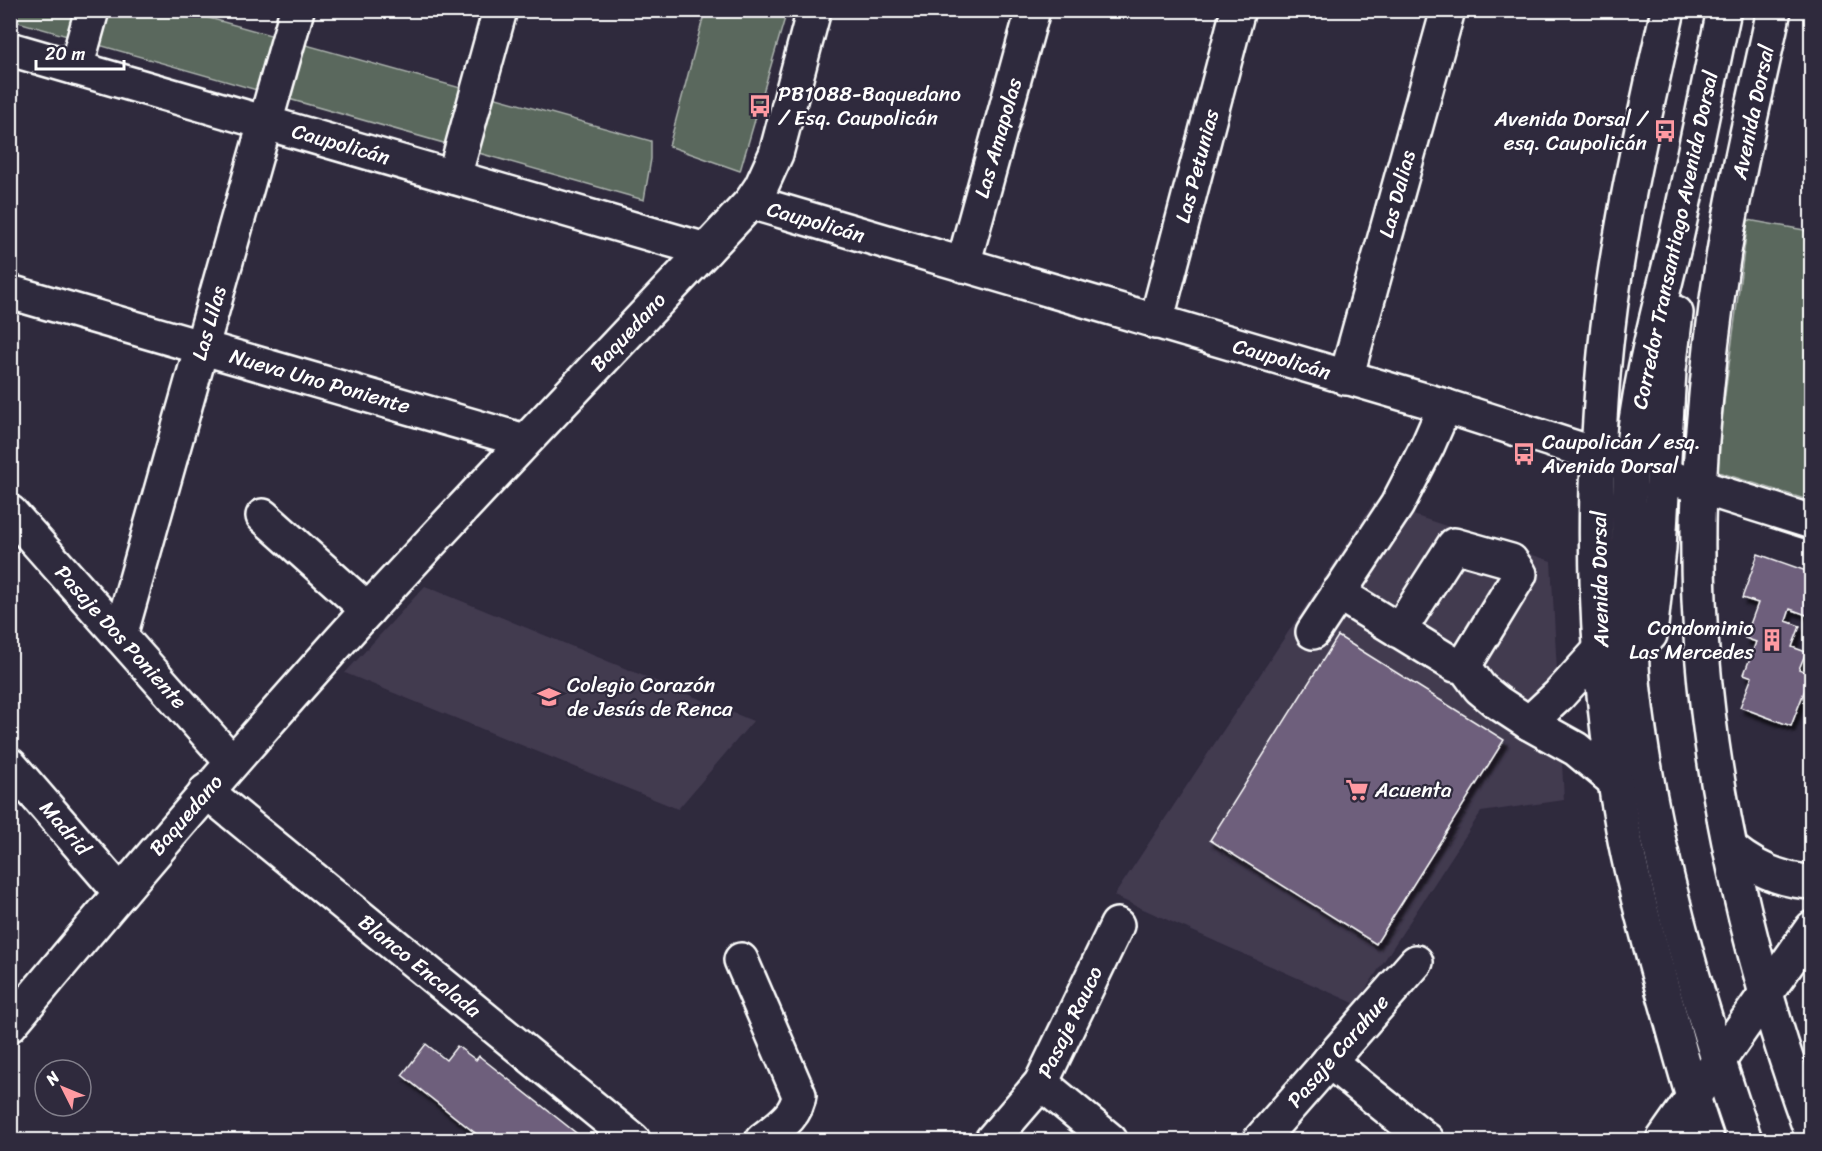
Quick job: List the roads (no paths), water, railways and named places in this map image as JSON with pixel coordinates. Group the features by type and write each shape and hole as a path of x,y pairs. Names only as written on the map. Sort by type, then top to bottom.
{"street":[{"path":"76,68 92,10"},
{"name":"Las Lilas","path":"120,636 297,10"},
{"path":"454,177 500,10"},
{"name":"Baquedano","path":"10,1025 206,791 368,610 751,202 761,187 776,154 814,10"},
{"name":"Las Amapolas","path":"963,265 1033,10"},
{"name":"Las Petunias","path":"1156,321 1238,10"},
{"name":"Las Dalias","path":"1346,378 1448,10"},
{"name":"Avenida Dorsal","path":"1668,10 1639,140 1624,223 1605,358 1598,456 1598,582 1601,649 1616,782 1636,893 1693,1098 1707,1140"},
{"name":"Corredor Transantiago Avenida Dorsal","path":"1724,10 1682,210 1643,376 1631,465 1629,532 1634,678 1646,775 1680,926 1723,1053 1763,1140"},
{"name":"Corredor Transantiago Avenida Dorsal","path":"1737,10 1701,168 1677,298 1662,475 1659,548 1650,629 1656,745 1666,807 1745,1140"},
{"name":"Avenida Dorsal","path":"1774,10 1724,252 1709,367 1699,487 1700,588 1702,646 1718,777 1731,849 1765,992 1789,1072 1812,1134"},
{"name":"Caupolicán","path":"10,49 706,249"},
{"name":"Caupolicán","path":"751,202 1445,406 1812,522"},
{"name":"Nueva Uno Poniente","path":"10,292 525,441"},
{"path":"1313,632 1397,505 1445,406"},
{"name":"Pasaje Dos Poniente","path":"10,512 232,762"},
{"path":"263,516 368,610"},
{"path":"1399,631 1454,545 1511,561 1520,574 1464,666"},
{"path":"1338,593 1455,665 1464,666 1480,688 1497,702 1576,749 1616,782"},
{"path":"1529,723 1560,695 1601,649"},
{"name":"Madrid","path":"10,765 120,892"},
{"name":"Blanco Encalada","path":"206,791 633,1140"},
{"path":"1731,849 1745,861 1782,878 1812,882"},
{"name":"Pasaje Rauco","path":"992,1140 1041,1083 1117,925"},
{"path":"1663,1140 1812,928"},
{"path":"741,960 799,1095 794,1112 762,1140"},
{"name":"Pasaje Carahue","path":"1260,1140 1416,962"},
{"path":"1329,1061 1427,1140"},
{"path":"1041,1083 1110,1140"}],"place":[{"name":"PB1088-Baquedano / Esq. Caupolicán","path":"760,106"},
{"name":"Avenida Dorsal / esq. Caupolicán","path":"1665,131"},
{"name":"Caupolicán / esq. Avenida Dorsal","path":"1524,454"},
{"name":"Condominio Las Mercedes","path":"1772,640"},
{"name":"Colegio Corazón de Jesús de Renca","path":"549,697"},
{"name":"Acuenta","path":"1357,790"}]}
